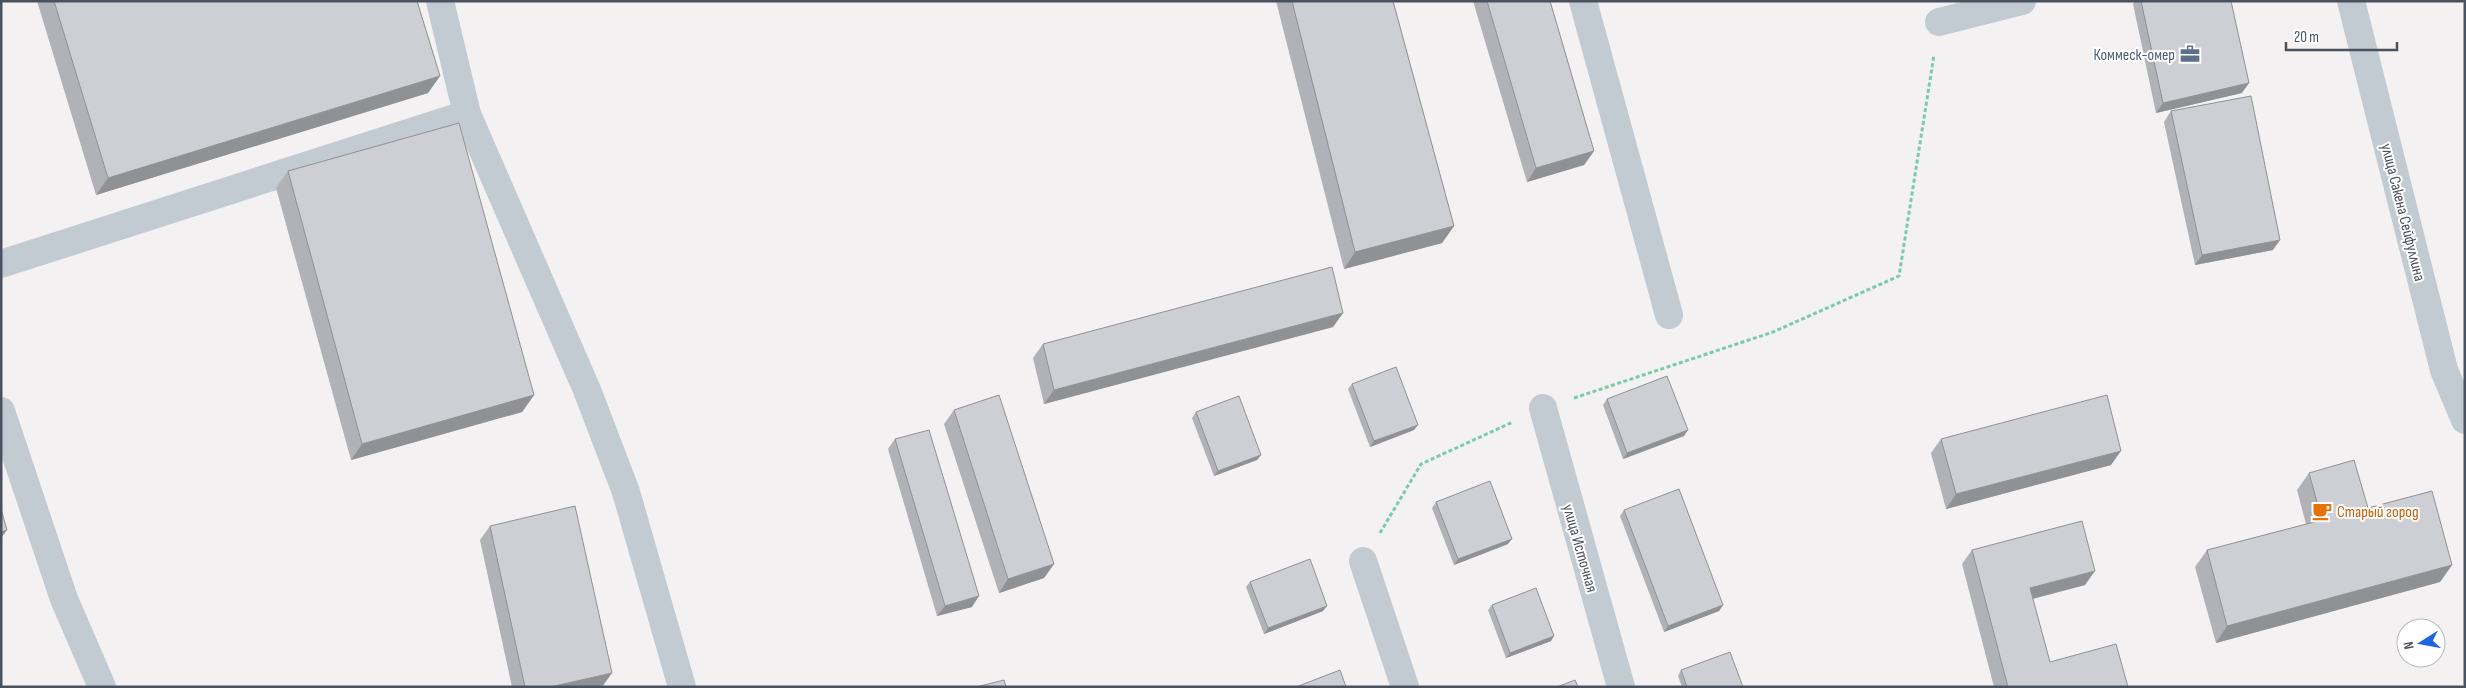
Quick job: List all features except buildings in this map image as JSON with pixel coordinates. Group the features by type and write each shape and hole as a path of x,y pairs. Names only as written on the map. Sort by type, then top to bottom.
{"street":[{"path":"440,1 467,114 587,390 626,492 682,687"},
{"path":"1583,1 1669,315"},
{"path":"1939,22 2022,1"},
{"name":"улица Сакена Сейфуллина","path":"2351,1 2444,370 2465,420"},
{"path":"1,264 467,114"},
{"name":"улица Источная","path":"1543,408 1622,687"},
{"path":"1,412 64,599 102,687"},
{"path":"1363,561 1405,687"}],"path":[{"path":"1363,561 1421,464 1543,408 1773,332 1899,276 1939,22"}],"place":[{"name":"Коммеск-омер","path":"2190,54"},
{"name":"Старый город","path":"2322,511"}]}
